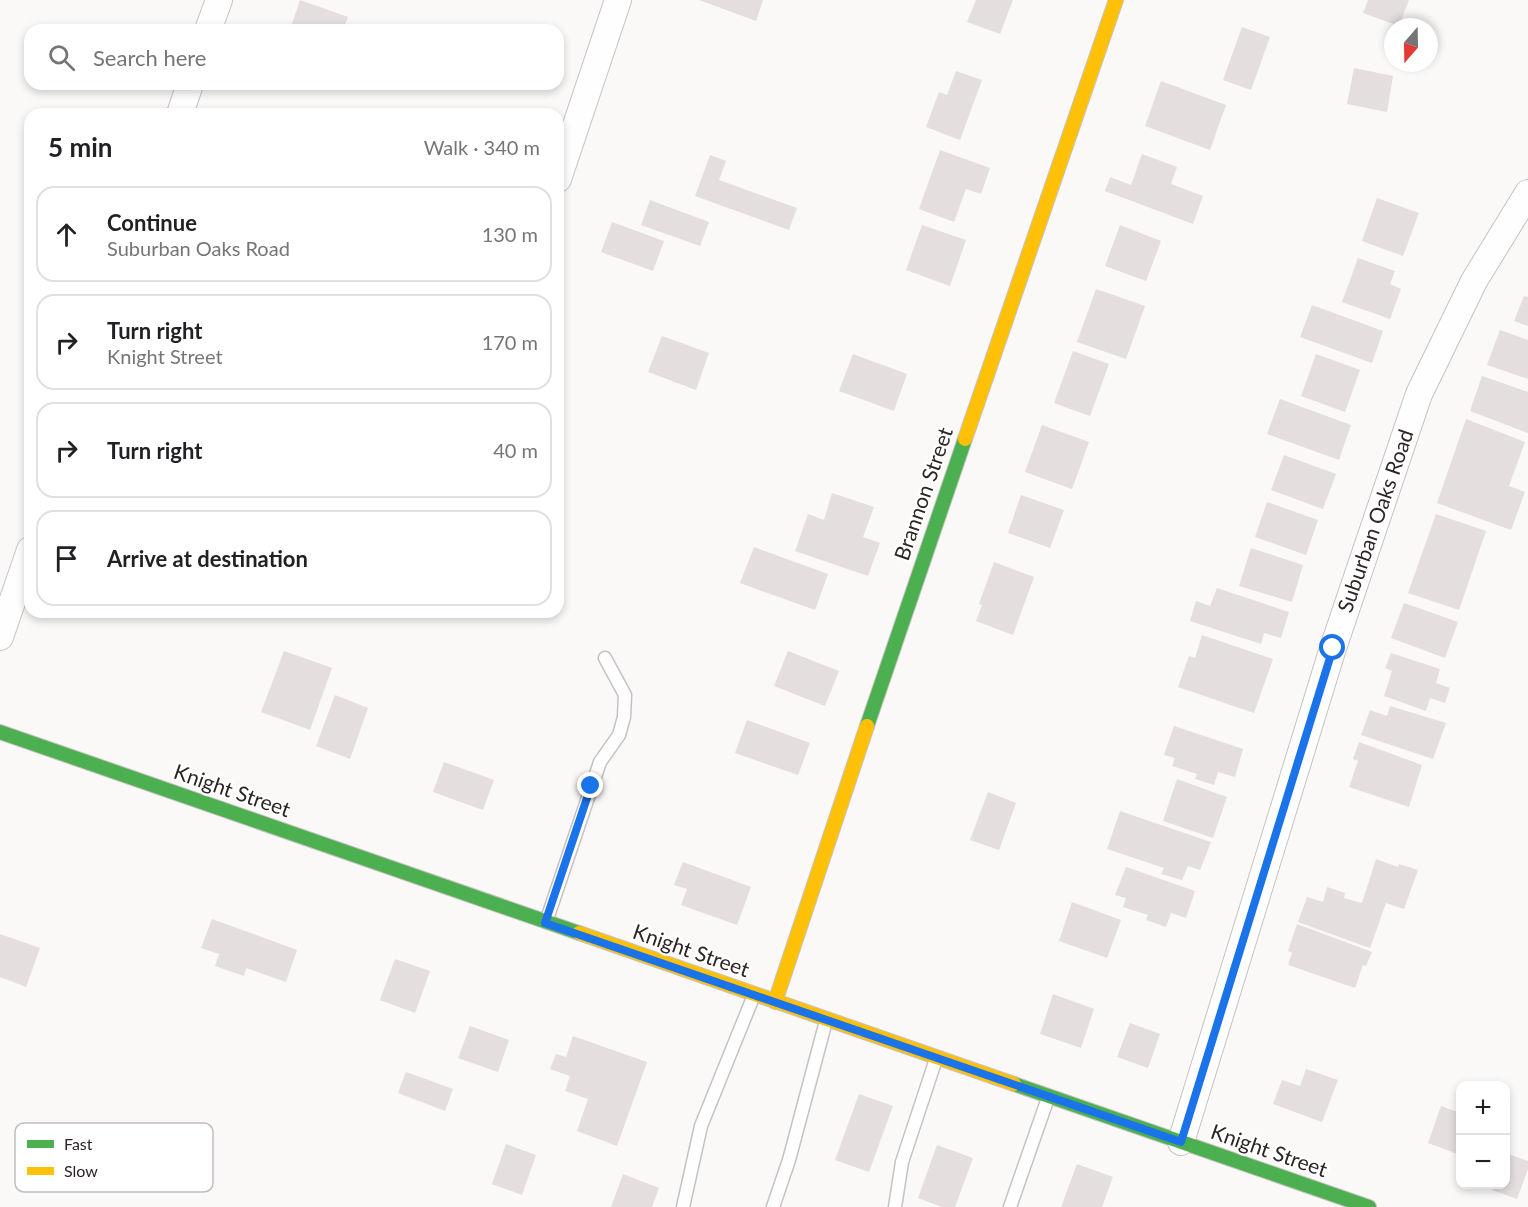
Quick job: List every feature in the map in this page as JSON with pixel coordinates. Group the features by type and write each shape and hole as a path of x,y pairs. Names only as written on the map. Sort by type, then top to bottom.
{"street":[{"path":"210,24 219,0"},
{"path":"564,161 618,0"},
{"name":"Brannon Street","path":"775,1002 884,676 1116,0"},
{"path":"182,108 188,90"},
{"name":"Suburban Oaks Road","path":"1181,1142 1333,648 1419,394 1474,281 1528,193"},
{"path":"0,637 24,567"},
{"name":"Knight Street","path":"0,732 1369,1207"}],"lane":[{"path":"545,923 600,762 619,735 624,717 625,695 605,658"},
{"path":"683,1207 701,1126 754,995"},
{"path":"773,1207 789,1160 826,1020"},
{"path":"895,1207 902,1162 937,1058"},
{"path":"1010,1207 1048,1097"}],"building":[{"path":"300,0 348,17 345,24 292,24"},
{"path":"699,0 763,0 756,21"},
{"path":"976,0 1013,0 1000,34 967,22"},
{"path":"1368,0 1409,0 1402,18 1384,18 1384,21 1363,13"},
{"path":"1242,27 1270,37 1251,90 1223,80"},
{"path":"1354,68 1393,76 1387,112 1347,104"},
{"path":"956,71 982,80 960,140 926,127 939,92 947,95"},
{"path":"1161,81 1226,105 1210,150 1145,126"},
{"path":"940,150 990,168 981,194 966,189 954,222 919,209"},
{"path":"1142,154 1177,167 1171,184 1203,196 1193,224 1105,191 1110,177 1131,185"},
{"path":"710,155 726,161 719,180 797,208 789,230 695,196"},
{"path":"1377,198 1419,213 1403,256 1362,241"},
{"path":"650,200 709,222 700,246 641,225"},
{"path":"612,222 664,241 653,271 601,252"},
{"path":"922,225 966,240 950,286 906,270"},
{"path":"1120,225 1161,241 1146,281 1105,266"},
{"path":"1358,258 1395,271 1390,284 1401,289 1390,319 1342,302"},
{"path":"1096,289 1145,306 1126,359 1077,342"},
{"path":"1524,296 1528,297 1528,326 1514,321"},
{"path":"1312,305 1383,331 1372,363 1300,337"},
{"path":"1500,330 1528,340 1528,379 1487,365"},
{"path":"662,336 709,353 696,390 648,372"},
{"path":"1073,351 1109,364 1090,416 1054,403"},
{"path":"853,354 907,374 894,411 839,391"},
{"path":"1316,354 1360,370 1345,412 1301,396"},
{"path":"1482,376 1528,392 1528,433 1470,411"},
{"path":"1280,399 1351,425 1339,460 1267,434"},
{"path":"1466,419 1525,442 1509,486 1525,492 1511,530 1437,503"},
{"path":"1042,425 1089,442 1072,489 1025,472"},
{"path":"1284,455 1336,474 1323,509 1271,490"},
{"path":"832,493 874,507 863,537 880,543 868,576 795,551 808,514 824,520"},
{"path":"1021,495 1064,510 1050,548 1008,533"},
{"path":"1267,502 1318,520 1306,555 1255,537"},
{"path":"1436,514 1486,531 1459,610 1408,593"},
{"path":"754,547 828,574 815,610 740,583"},
{"path":"1251,548 1303,565 1292,602 1239,586"},
{"path":"994,562 1034,577 1013,635 976,621 982,605 979,604"},
{"path":"1217,588 1289,612 1281,638 1264,633 1261,644 1190,621 1196,601 1210,606"},
{"path":"1404,603 1458,622 1445,658 1391,638"},
{"path":"1202,635 1273,659 1254,713 1178,687 1189,656 1195,658"},
{"path":"284,651 332,668 310,730 261,712"},
{"path":"788,651 839,671 825,706 774,686"},
{"path":"1391,653 1440,669 1436,683 1450,688 1445,703 1430,698 1426,711 1384,696 1392,671 1385,668"},
{"path":"335,695 368,708 350,759 316,746"},
{"path":"1390,706 1446,723 1433,759 1361,735 1370,710 1387,716"},
{"path":"747,720 810,743 798,775 735,753"},
{"path":"1174,726 1243,749 1235,777 1218,772 1214,785 1195,779 1197,774 1172,766 1175,758 1164,755"},
{"path":"1359,742 1422,765 1409,807 1349,787 1358,761 1353,759"},
{"path":"444,762 494,780 483,810 433,792"},
{"path":"1177,779 1227,797 1213,838 1163,821"},
{"path":"988,792 1016,803 999,850 970,840"},
{"path":"1120,811 1211,842 1200,870 1188,866 1182,880 1161,874 1164,868 1107,849"},
{"path":"1376,859 1398,867 1399,864 1418,870 1404,909 1386,903 1370,948 1298,922 1307,897 1323,902 1327,887 1345,893 1344,898 1362,903"},
{"path":"683,862 751,887 737,925 681,905 687,889 674,885"},
{"path":"1126,867 1195,891 1186,918 1171,913 1166,927 1146,920 1148,915 1123,907 1126,898 1115,895"},
{"path":"1072,902 1121,920 1107,958 1059,941"},
{"path":"212,919 297,950 286,982 246,968 244,976 215,966 219,954 201,948"},
{"path":"1297,924 1372,952 1366,966 1363,965 1355,988 1288,965 1292,953 1288,951"},
{"path":"0,934 40,948 26,987 0,977"},
{"path":"395,959 430,971 415,1013 380,1000"},
{"path":"1053,994 1094,1009 1081,1048 1040,1034"},
{"path":"1130,1023 1160,1034 1148,1068 1117,1057"},
{"path":"470,1026 509,1040 498,1072 458,1058"},
{"path":"573,1036 647,1062 617,1146 577,1131 588,1099 565,1091 570,1076 550,1069 556,1054 566,1057"},
{"path":"1306,1069 1338,1080 1322,1122 1273,1104 1282,1080 1300,1086"},
{"path":"406,1072 453,1089 445,1111 398,1093"},
{"path":"859,1094 893,1106 869,1172 835,1160"},
{"path":"1441,1106 1456,1112 1456,1154 1428,1143"},
{"path":"506,1144 536,1155 522,1195 492,1184"},
{"path":"937,1145 973,1158 955,1207 942,1207 918,1198"},
{"path":"1510,1154 1528,1161 1528,1169 1517,1199 1492,1190 1510,1189"},
{"path":"1077,1164 1113,1177 1102,1207 1061,1207"},
{"path":"623,1174 659,1188 652,1207 611,1207"}],"traffic: fast":[{"path":"867,726 965,439"},
{"path":"0,732 579,933"},
{"path":"1014,1084 1369,1207"}],"traffic: slow":[{"path":"965,439 1116,0"},
{"path":"775,1002 867,726"},
{"path":"579,933 1014,1084"}],"route":[{"path":"591,786 545,923 1181,1142 1333,648"}]}
